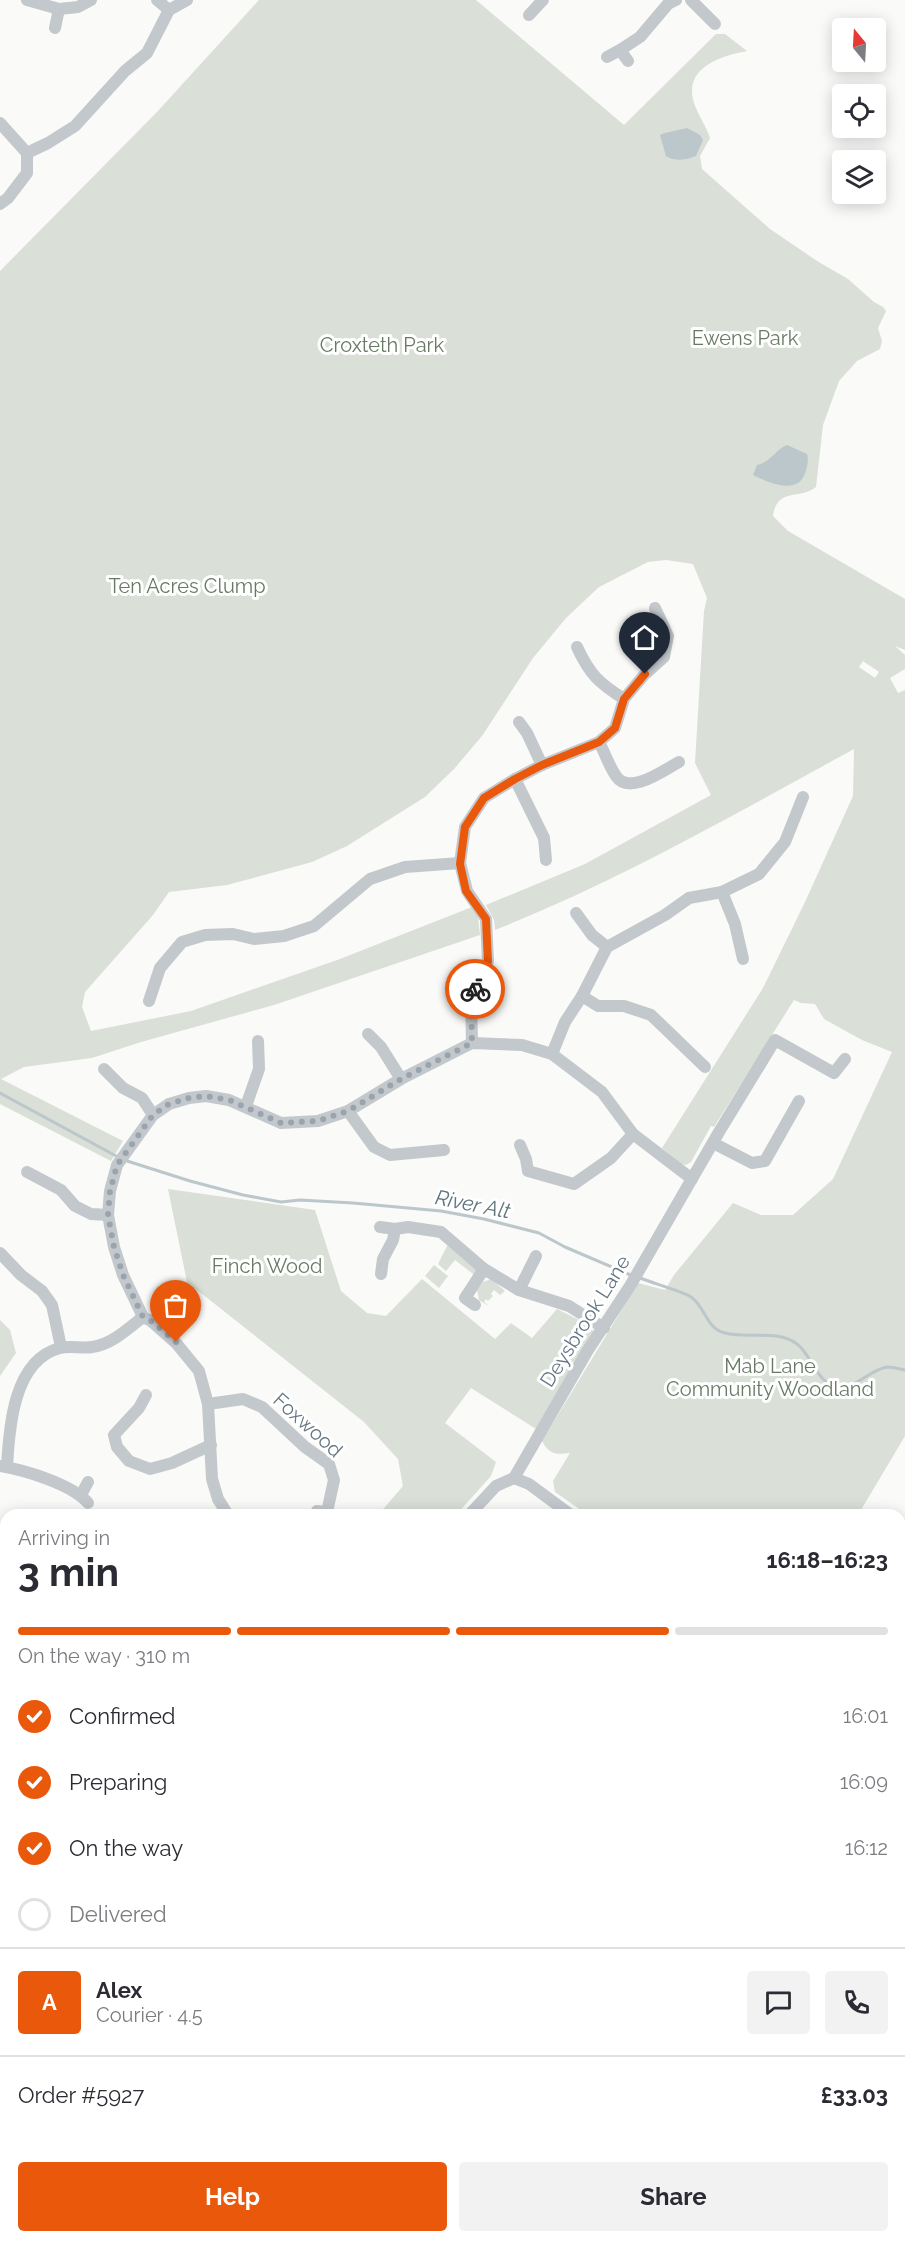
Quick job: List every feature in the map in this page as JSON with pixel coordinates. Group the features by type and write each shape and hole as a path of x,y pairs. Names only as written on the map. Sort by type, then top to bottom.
{"street":[{"path":"27,0 58,9 78,7 91,0"},
{"path":"157,0 169,10"},
{"path":"27,153 75,126 125,71 147,53 169,10 187,0"},
{"path":"607,57 640,37 668,4 676,0"},
{"path":"691,0 715,24"},
{"path":"529,15 539,1"},
{"path":"55,28 58,9"},
{"path":"620,50 628,62"},
{"path":"0,123 27,153 27,173 8,198 0,204"},
{"path":"472,1043 471,999 488,961 486,919 466,891 460,864 465,827 484,798 542,765 599,742 615,728 624,699 645,674 664,657 668,636 655,608"},
{"path":"578,647 583,661 599,683 624,699"},
{"path":"519,722 527,733 542,765"},
{"path":"599,742 617,778 626,784 639,783 679,762"},
{"path":"515,779 544,838 546,860"},
{"path":"552,1054 565,1022 582,996 606,947 665,915 689,898 722,892 759,874 785,842 803,797"},
{"path":"149,1001 160,968 182,942 205,935 233,934 254,939 284,936 314,926 370,879 405,867 460,864"},
{"path":"722,892 735,924 743,959"},
{"path":"576,912 592,935 606,947"},
{"path":"582,996 598,1006 624,1006 651,1015 705,1067"},
{"path":"368,1034 381,1047 401,1079"},
{"name":"Deysbrook Lane","path":"475,1509 496,1486 514,1478 588,1350 630,1286 775,1040 834,1073 845,1059"},
{"path":"246,1106 259,1070 258,1041"},
{"path":"224,1509 218,1500 212,1479 208,1404 200,1371 176,1342 143,1317 123,1275 114,1247 108,1215 110,1191 122,1158 153,1115 169,1104 206,1096 246,1106 281,1123 318,1121 348,1111 401,1079 472,1043 522,1045 552,1054 602,1092 633,1134 692,1179"},
{"path":"104,1069 123,1088 142,1098 153,1115"},
{"path":"716,1137 752,1163 765,1161 799,1101"},
{"path":"348,1111 374,1147 390,1155 444,1150"},
{"path":"520,1145 528,1171 574,1184 611,1158 633,1134"},
{"path":"27,1172 61,1190 75,1206 91,1214 108,1215"},
{"path":"380,1227 395,1229 408,1227 441,1232 484,1269 519,1290 569,1306 604,1328"},
{"path":"382,1274 383,1259 393,1240 395,1229"},
{"path":"0,1252 21,1275 42,1291 52,1305 61,1347"},
{"path":"519,1290 536,1256"},
{"path":"475,1305 465,1298 484,1269"},
{"path":"88,1482 84,1499 52,1482 3,1467 9,1423 17,1394 34,1364 47,1353 61,1347 94,1347 116,1338 143,1317"},
{"path":"146,1395 138,1408 114,1435 117,1447 129,1461 150,1469 172,1463 211,1445"},
{"name":"Foxwood","path":"208,1404 243,1399 262,1407 305,1447 329,1464 334,1480 328,1509"},
{"path":"514,1478 529,1484 563,1509"}],"green space":[{"name":"Croxteth Park","path":"259,0 476,0 624,125 716,34 725,34 747,51 715,60 699,72 694,81 692,91 694,103 710,138 700,156 702,169 770,229 848,279 886,311 878,328 882,341 880,349 857,361 839,381 823,425 816,487 779,501 773,516 788,531 905,599 905,650 895,646 905,655 905,669 890,678 898,693 905,690 905,1436 862,1509 579,1509 555,1492 553,1481 570,1453 553,1453 542,1441 638,1283 665,1290 674,1275 733,1203 761,1215 793,1215 833,1179 892,1052 862,1040 824,1019 815,1004 794,1000 714,1127 711,1126 691,1162 686,1165 681,1164 662,1148 763,988 805,902 853,796 854,749 633,868 495,930 494,920 486,905 585,864 711,795 695,763 704,611 707,598 693,564 666,560 648,562 599,587 566,618 533,658 482,736 454,769 425,797 347,846 312,862 227,885 169,892 153,915 85,992 82,1007 91,1031 191,1011 340,959 472,907 478,917 480,935 274,1005 92,1058 24,1067 1,1079 123,1141 111,1161 0,1104 0,271 157,112","holes":["863,661 879,672 875,678 859,667"]},
{"name":"Finch Wood","path":"168,1189 315,1210 341,1291 367,1313 386,1316 422,1279 495,1339 511,1323 532,1338 557,1309 591,1326 594,1334 536,1429 471,1388 445,1423 496,1462 491,1476 461,1509 383,1509 403,1486 398,1459 364,1422 187,1282"},
{"path":"448,1244 476,1269 477,1277 455,1260 446,1271 438,1264"},
{"path":"434,1265 448,1276 439,1288 425,1276"},
{"path":"491,1279 505,1291 500,1295 494,1290 491,1294 493,1296 484,1302 490,1307 479,1300 477,1290 483,1282"},
{"path":"0,1320 10,1330 16,1353 0,1376"}],"shaded area":[{"path":"687,128 700,135 703,140 696,156 681,160 666,156 660,135"},
{"path":"787,445 807,454 807,466 801,480 789,486 766,481 753,475 757,465"}],"waterway":[{"name":"River Alt","path":"0,1093 118,1157"},
{"name":"River Alt","path":"124,1160 190,1181 281,1202 300,1200 353,1203 441,1211 484,1219 539,1233 565,1247 633,1276"},
{"name":"River Alt","path":"640,1278 691,1297 719,1331 734,1335 789,1339 802,1349 824,1380 836,1387 849,1386 887,1367 905,1370"}],"way so far":[{"path":"176,1342 143,1317 123,1275 114,1247 108,1215 110,1191 117,1165 153,1115 169,1104 206,1096 246,1106 281,1123 318,1121 348,1111 401,1079 472,1043 471,999 475,989"}],"route":[{"path":"475,989 488,961 486,919 466,891 460,864 465,827 484,798 542,765 599,742 615,728 624,699 645,674"}],"park label":[{"name":"Ewens Park","path":"745,338"},
{"name":"Ten Acres Clump","path":"187,586"},
{"name":"Mab Lane Community Woodland","path":"770,1378"}]}
